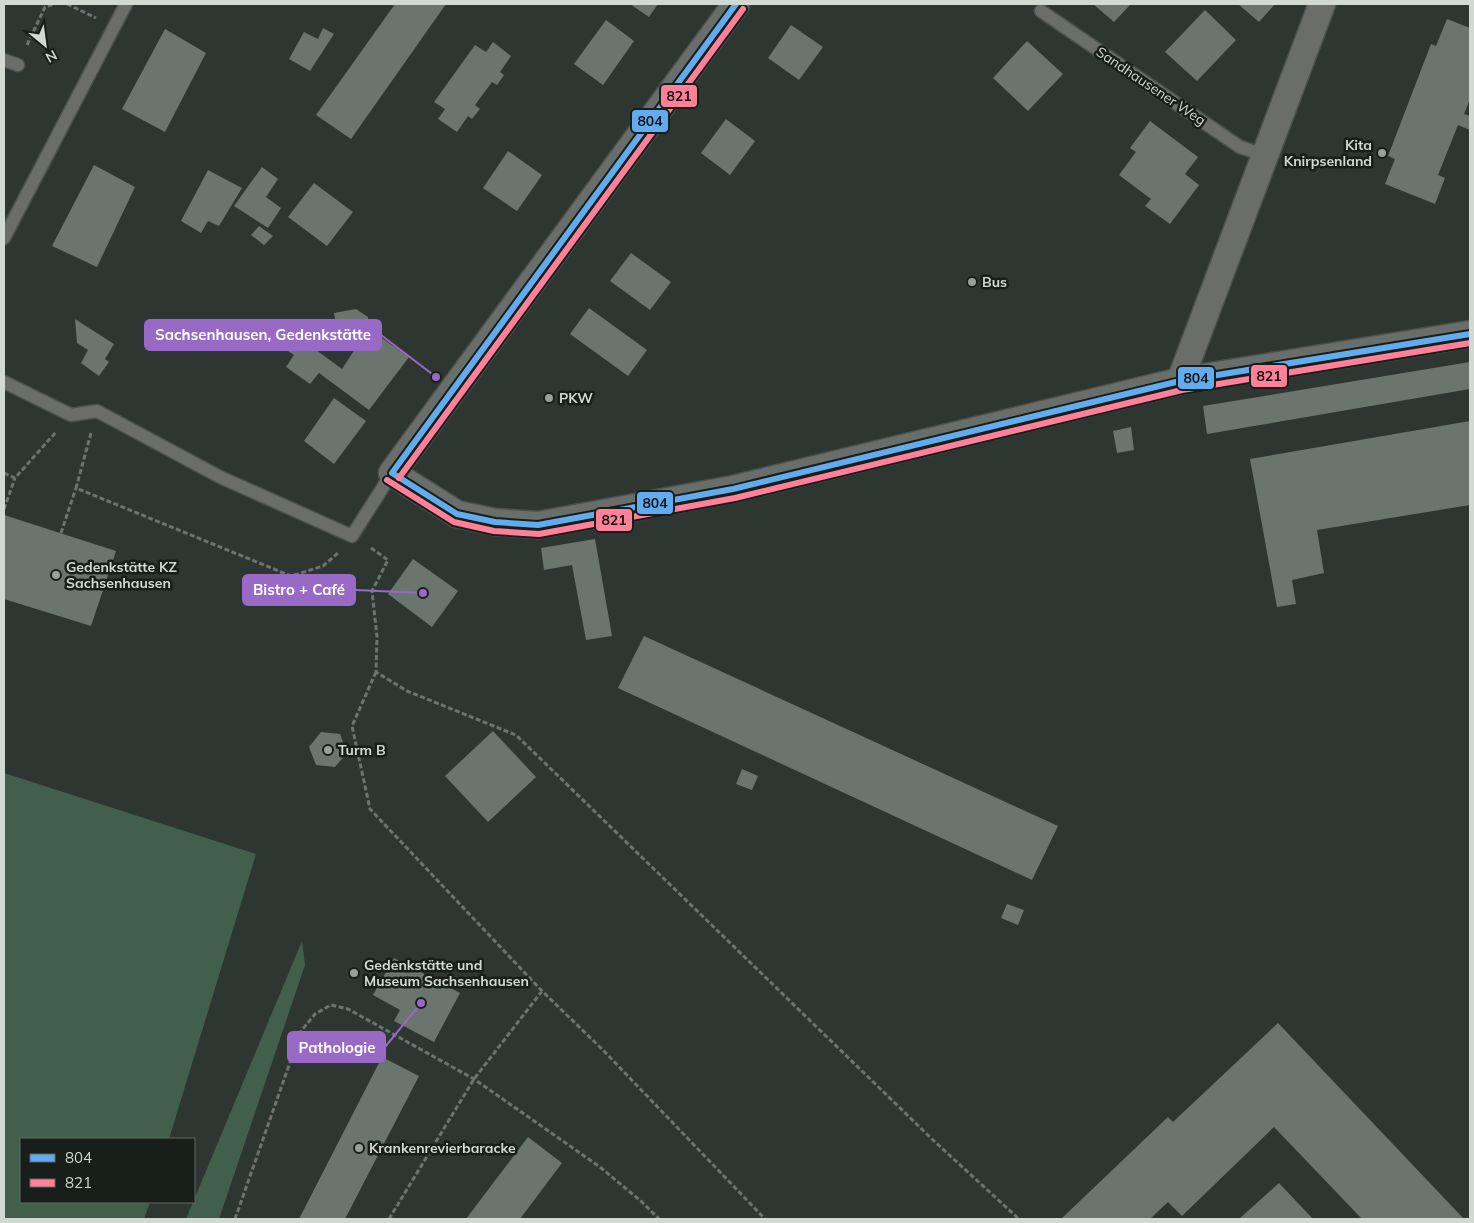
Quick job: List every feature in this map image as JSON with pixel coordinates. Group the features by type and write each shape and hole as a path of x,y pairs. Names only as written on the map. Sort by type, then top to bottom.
{"street":[{"path":"736,4 392,472 457,514 496,522 538,524 733,489 1180,381 1470,334"},
{"path":"1180,381 1322,4"}],"lane":[{"path":"4,238 126,4"},
{"name":"Sandhausener Weg","path":"1041,10 1240,147 1265,155"},
{"path":"4,60 18,65"},
{"path":"4,382 71,415 97,411 220,477 352,536 392,472"}],"path":[{"path":"18,65 45,7 54,4"},
{"path":"67,4 115,28"},
{"path":"61,533 76,488 97,411"},
{"path":"4,509 15,478 71,415"},
{"path":"4,473 15,478"},
{"path":"76,488 291,576 323,566 338,553"},
{"path":"352,536 388,560 372,591 377,637 376,672 352,726 370,809 542,991 602,1049 765,1219"},
{"path":"376,672 407,690 516,735 933,1140 1019,1219"},
{"path":"389,1219 474,1080 542,991"},
{"path":"234,1219 300,1031 315,1014 331,1005 348,1009 474,1080 600,1167 642,1202 659,1219"}],"green space":[{"path":"4,773 256,854 169,1138 20,1138 20,1203 150,1203 144,1219 4,1219"},
{"path":"302,941 305,965 219,1219 186,1219 193,1203 195,1203 195,1197"}],"building":[{"path":"395,4 446,4 351,139 316,115"},
{"path":"630,4 658,4 649,17"},
{"path":"1093,4 1131,4 1114,22"},
{"path":"1238,4 1275,4 1259,22"},
{"path":"1205,10 1236,40 1197,81 1165,52"},
{"path":"1447,19 1470,28 1470,99 1464,114 1470,116 1470,130 1458,125 1438,175 1445,178 1435,204 1385,184 1395,159 1388,156 1431,44 1436,46"},
{"path":"606,20 634,41 603,85 574,64"},
{"path":"791,25 823,47 799,80 768,58"},
{"path":"323,28 334,34 310,71 289,59 304,32 318,39"},
{"path":"165,29 206,53 165,132 122,109"},
{"path":"1027,41 1063,74 1028,111 993,78"},
{"path":"493,42 511,56 500,72 504,75 497,85 492,82 475,105 480,109 472,119 468,116 457,132 438,119 445,109 434,102 475,45 486,52"},
{"path":"726,119 755,141 730,175 701,153"},
{"path":"1150,121 1198,157 1185,174 1199,185 1170,224 1145,206 1151,199 1119,175 1136,152 1130,148"},
{"path":"508,151 542,175 517,211 483,188"},
{"path":"94,165 135,187 97,267 52,246"},
{"path":"262,167 278,179 266,197 281,208 268,228 234,206"},
{"path":"208,170 242,188 219,226 208,221 201,233 181,221"},
{"path":"314,183 353,212 327,246 288,217"},
{"path":"259,226 273,236 264,245 251,235"},
{"path":"631,253 671,282 650,310 610,281"},
{"path":"589,308 647,350 628,376 570,334"},
{"path":"356,309 368,317 369,329 409,357 369,410 319,373 310,384 286,367 294,355 264,335 275,320 342,369 361,340 349,343 338,336 334,313"},
{"path":"75,319 114,344 105,359 109,362 99,376 81,363 88,350 77,343"},
{"path":"1470,362 1470,389 1207,434 1203,406"},
{"path":"334,398 366,421 334,464 304,441"},
{"path":"1470,421 1470,505 1317,530 1324,573 1292,580 1296,604 1277,607 1250,459"},
{"path":"1131,427 1134,450 1117,453 1113,431"},
{"name":"Gedenkstätte KZ Sachsenhausen","path":"4,515 116,551 91,626 4,599"},
{"path":"595,539 612,636 586,640 572,565 544,570 541,548"},
{"path":"413,559 458,591 432,627 388,594"},
{"path":"644,636 1058,826 1032,880 618,688"},
{"path":"493,731 536,777 488,822 445,776"},
{"name":"Turm B","path":"321,732 340,734 347,753 335,767 316,765 309,747"},
{"path":"742,769 758,776 752,790 736,784"},
{"path":"1007,904 1024,910 1018,925 1001,918"},
{"path":"394,958 460,993 434,1042 394,1021 400,1010 373,995"},
{"path":"1278,1023 1464,1219 1362,1219 1274,1127 1182,1216 1168,1202 1150,1219 1061,1219 1168,1117 1173,1122"},
{"name":"Krankenrevierbaracke","path":"382,1057 419,1076 345,1219 299,1219"},
{"name":"Krankenrevierbaracke","path":"528,1137 562,1163 520,1219 466,1219"},
{"path":"1279,1183 1313,1219 1239,1219"}],"transit line":[{"name":"804","path":"392,473 736,4"},
{"name":"821","path":"399,478 743,9"},
{"name":"804","path":"392,473 457,514 495,522 538,525 733,489 1180,381 1470,334"},
{"name":"821","path":"387,480 454,522 494,531 539,534 735,498 1182,390 1470,343"}],"place":[{"name":"Kita Knirpsenland","path":"1382,153"},
{"name":"Bus","path":"972,282"},
{"name":"Sachsenhausen, Gedenkstätte","path":"436,377"},
{"name":"PKW","path":"549,398"},
{"name":"Gedenkstätte KZ Sachsenhausen","path":"56,575"},
{"name":"Bistro + Café","path":"423,593"},
{"name":"Turm B","path":"328,750"},
{"name":"Gedenkstätte und Museum Sachsenhausen","path":"354,973"},
{"name":"Pathologie","path":"421,1003"},
{"name":"Krankenrevierbaracke","path":"359,1148"}]}
